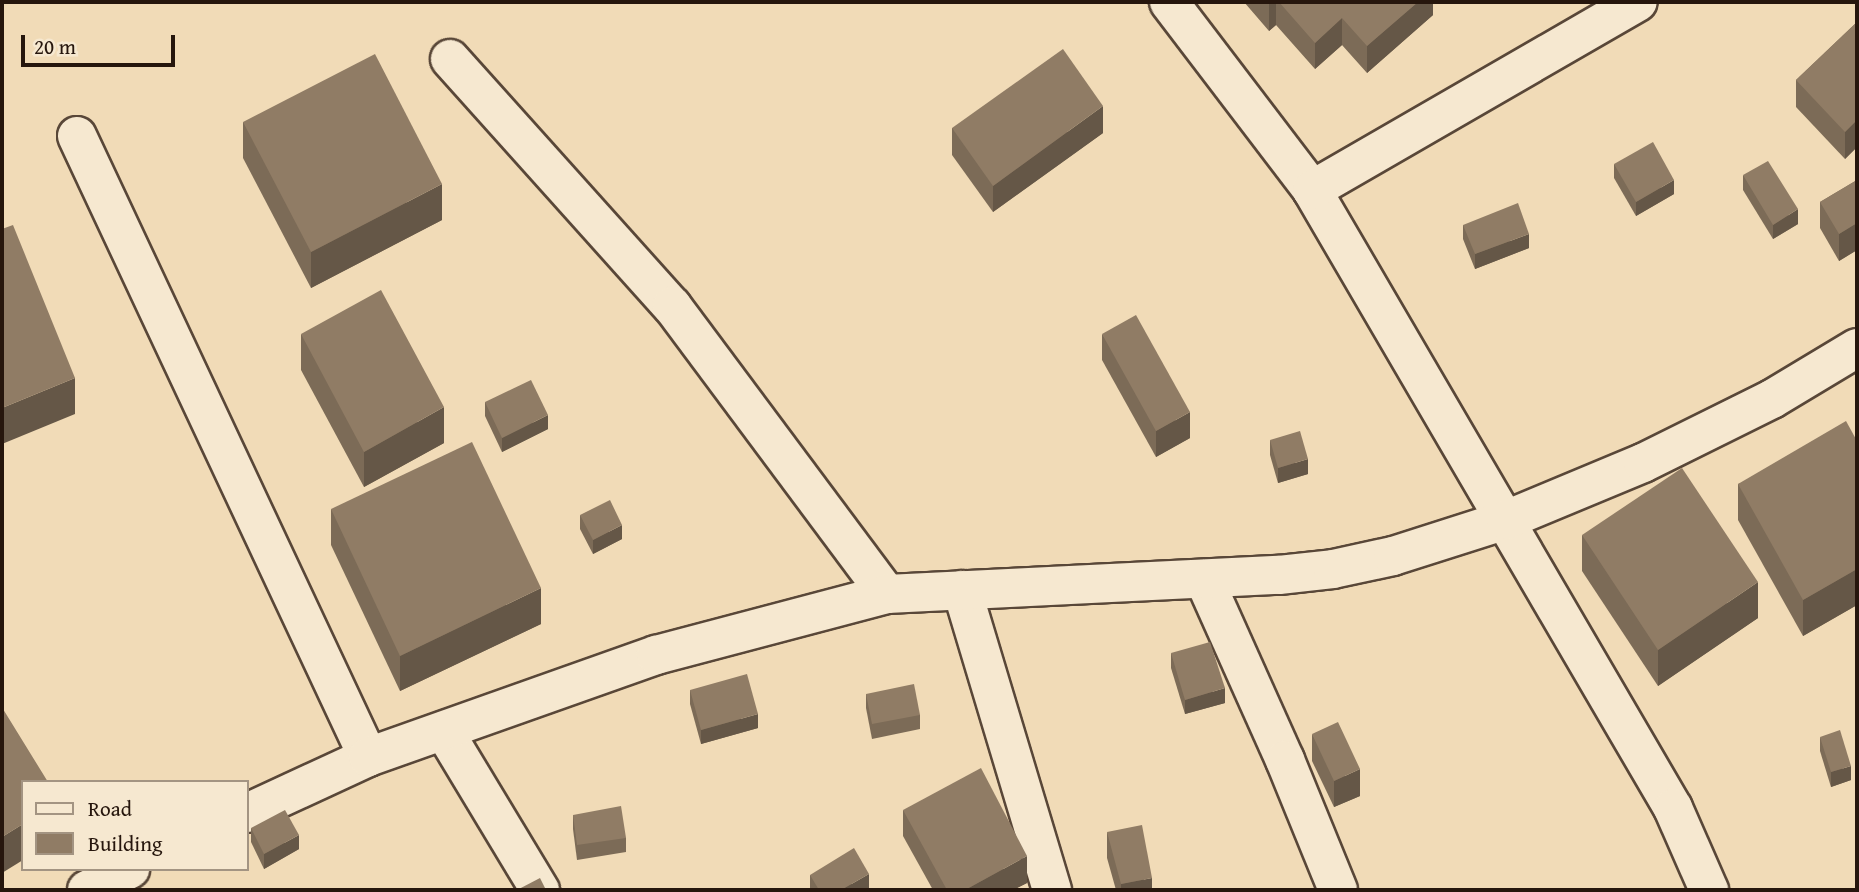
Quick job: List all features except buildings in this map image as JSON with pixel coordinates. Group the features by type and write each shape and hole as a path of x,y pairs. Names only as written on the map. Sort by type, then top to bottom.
{"street":[{"path":"1169,2 1312,190 1673,808 1709,890"},
{"path":"1312,190 1639,2"},
{"path":"450,59 672,306 887,594"},
{"path":"77,136 369,757"},
{"path":"248,813 369,757 656,654 887,594 1204,579 1333,569 1393,556 1506,520 1654,458 1773,399 1857,348"},
{"path":"1204,579 1285,760 1338,890"},
{"path":"961,590 1052,890"},
{"path":"444,731 540,890"},
{"path":"87,890 126,871"}]}
